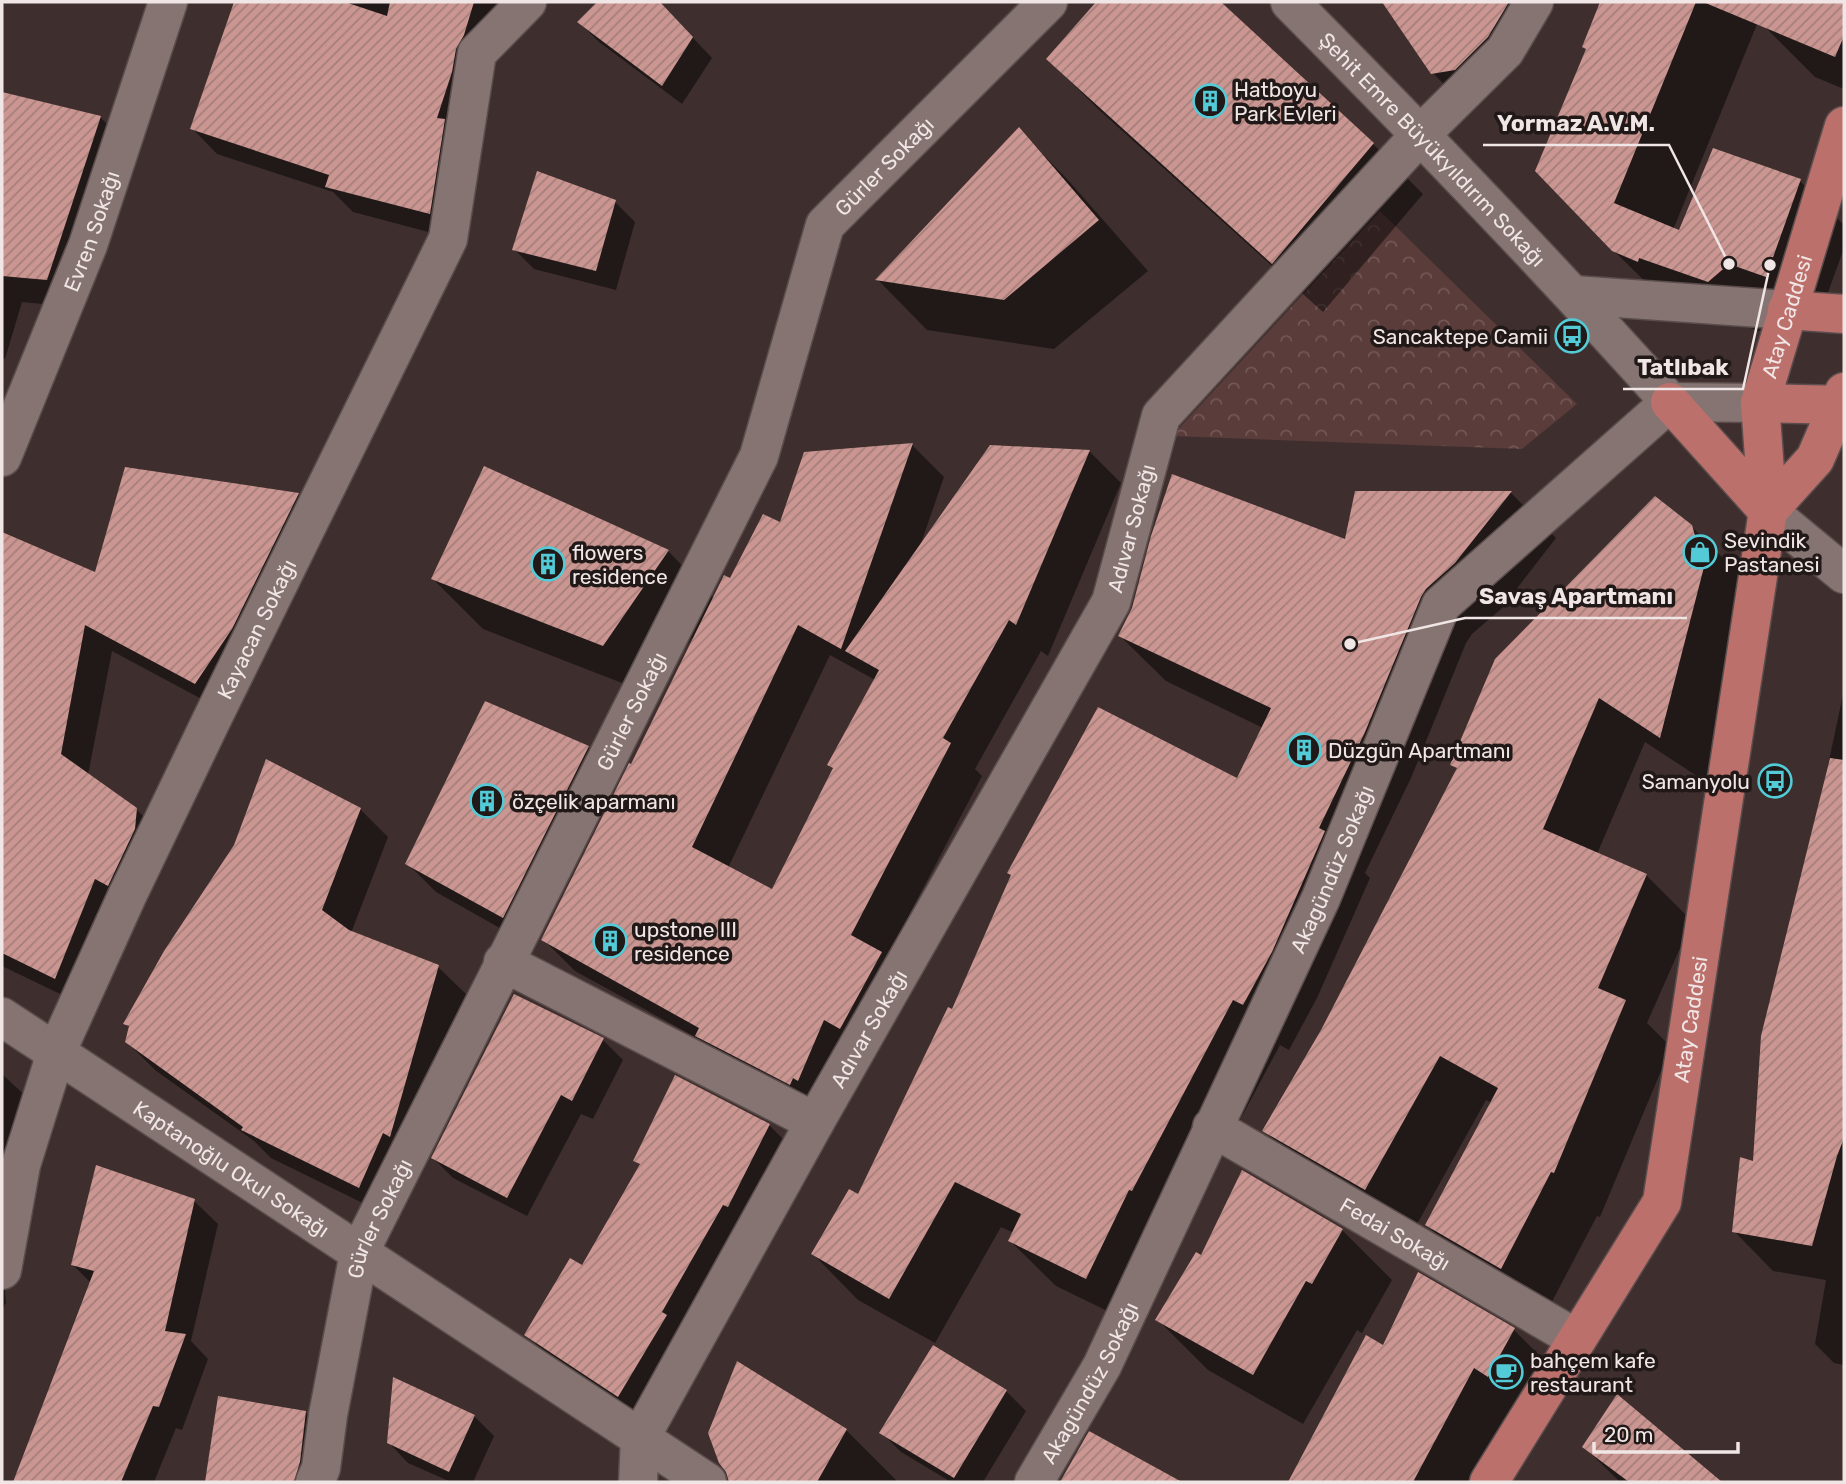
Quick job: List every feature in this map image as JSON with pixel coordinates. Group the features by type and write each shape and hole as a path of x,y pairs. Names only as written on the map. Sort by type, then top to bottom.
{"main road":[{"name":"Atay Caddesi","path":"1489,1482 1662,1202 1768,510 1760,403 1844,126"},
{"path":"1787,310 1844,314"},
{"path":"1670,402 1768,510 1815,459 1843,401 1760,403"}],"street":[{"name":"Evren Sokağı","path":"2,457 88,245 168,2"},
{"name":"Kayacan Sokağı","path":"2,1270 21,1165 57,1053 127,896 212,719 448,239 477,53 527,2"},
{"name":"Gürler Sokağı","path":"315,1482 321,1468 328,1415 359,1253 759,456 825,225 1048,2"},
{"name":"Şehit Emre Büyükyıldırım Sokağı","path":"1290,2 1421,134 1574,295 1670,402"},
{"name":"Adıvar Sokağı","path":"638,1482 640,1438 1111,602 1161,416 1421,134 1506,51 1534,2"},
{"path":"1574,295 1787,310"},
{"path":"1670,402 1760,403"},
{"name":"Akagündüz Sokağı","path":"1034,1482 1102,1366 1321,898 1441,605 1670,402"},
{"path":"1768,510 1844,574"},
{"path":"503,962 816,1122"},
{"name":"Kaptanoğlu Okul Sokağı","path":"2,1017 707,1482"},
{"name":"Fedai Sokağı","path":"1212,1127 1577,1339"}],"green space":[{"path":"1380,211 1577,404 1522,449 1172,436"}],"building":[{"path":"234,2 345,2 387,16 390,2 474,2 464,35 456,49 452,72 437,118 445,119 430,214 325,187 329,175 190,129"},
{"path":"597,2 660,2 693,37 662,86 577,22"},
{"name":"Hatboyu Park Evleri","path":"1096,2 1221,2 1374,143 1272,264 1046,59"},
{"path":"1382,2 1509,2 1488,37 1455,70 1431,74"},
{"path":"1600,2 1696,2 1614,203 1679,230 1713,148 1801,179 1766,277 1729,264 1708,282 1639,258 1638,262 1612,251 1535,171 1586,49 1582,47"},
{"path":"1703,2 1844,2 1844,36 1835,57"},
{"path":"2,92 101,116 47,280 2,276"},
{"path":"1019,127 1099,220 1004,300 875,280"},
{"path":"537,171 616,200 596,271 512,250"},
{"path":"913,443 841,649 798,625 692,847 772,889 833,768 827,765 879,670 845,651 990,445 1090,450 1016,625 1009,620 943,738 951,743 851,935 882,952 840,1029 824,1020 798,1081 793,1078 790,1085 695,1036 699,1028 541,940 724,575 730,578 763,514 780,522 804,452"},
{"name":"flowers residence","path":"484,466 669,550 603,646 431,579"},
{"path":"125,467 299,493 232,629 195,684 85,625 61,754 137,808 135,829 108,886 95,879 55,979 2,953 2,532 95,572"},
{"path":"1172,474 1345,539 1355,491 1512,491 1455,563 1426,589 1421,597 1365,732 1319,828 1325,831 1272,952 1243,1005 1233,1000 1132,1191 1129,1190 1086,1279 1008,1241 1021,1214 955,1182 889,1299 811,1254 849,1189 858,1194 948,1007 952,1009 1011,875 1007,873 1098,707 1237,778 1271,708 1118,636 1132,608 1151,536"},
{"path":"1655,496 1692,525 1704,567 1660,738 1599,698 1543,829 1647,874 1598,988 1626,1000 1554,1173 1551,1172 1501,1269 1425,1225 1498,1088 1440,1056 1365,1190 1262,1131 1321,1030 1457,768 1450,765 1495,659"},
{"name":"özçelik aparmanı","path":"485,701 589,746 503,918 405,864"},
{"path":"1830,758 1844,760 1844,1138 1812,1246 1732,1232 1740,1157 1753,1161 1761,1036"},
{"path":"266,759 361,808 322,910 349,930 439,965 390,1137 383,1133 359,1188 241,1130 243,1127 125,1042 129,1026 123,1024 164,951 234,845"},
{"path":"514,994 604,1038 572,1101 561,1095 507,1198 431,1158"},
{"path":"675,1075 770,1124 728,1207 723,1205 662,1312 667,1315 618,1397 524,1335 570,1258 582,1265 640,1164 633,1161"},
{"path":"96,1165 195,1199 165,1331 186,1334 159,1407 153,1406 121,1482 13,1482 94,1271 71,1265"},
{"path":"1242,1170 1343,1229 1312,1284 1306,1281 1253,1375 1155,1320 1196,1252 1201,1255"},
{"path":"1418,1272 1515,1328 1488,1377 1474,1368 1413,1482 1288,1482 1366,1335 1383,1345"},
{"path":"933,1345 1007,1390 954,1478 879,1433"},
{"path":"737,1361 847,1429 817,1482 729,1482 708,1433"},
{"path":"393,1377 475,1415 449,1472 387,1443"},
{"path":"1617,1394 1722,1482 1629,1482 1582,1447"},
{"path":"218,1396 306,1411 300,1462 294,1482 205,1482"},
{"path":"1089,1431 1182,1482 1060,1482"}],"place":[{"name":"Hatboyu Park Evleri","path":"1210,101"},
{"name":"Yormaz A.V.M.","path":"1729,264"},
{"name":"Tatlıbak","path":"1770,265"},
{"name":"Sancaktepe Camii","path":"1572,336"},
{"name":"Sevindik Pastanesi","path":"1700,552"},
{"name":"flowers residence","path":"548,564"},
{"name":"Savaş Apartmanı","path":"1350,644"},
{"name":"Düzgün Apartmanı","path":"1304,750"},
{"name":"Samanyolu","path":"1775,781"},
{"name":"özçelik aparmanı","path":"487,801"},
{"name":"upstone III residence","path":"610,941"},
{"name":"bahçem kafe restaurant","path":"1506,1372"}]}
